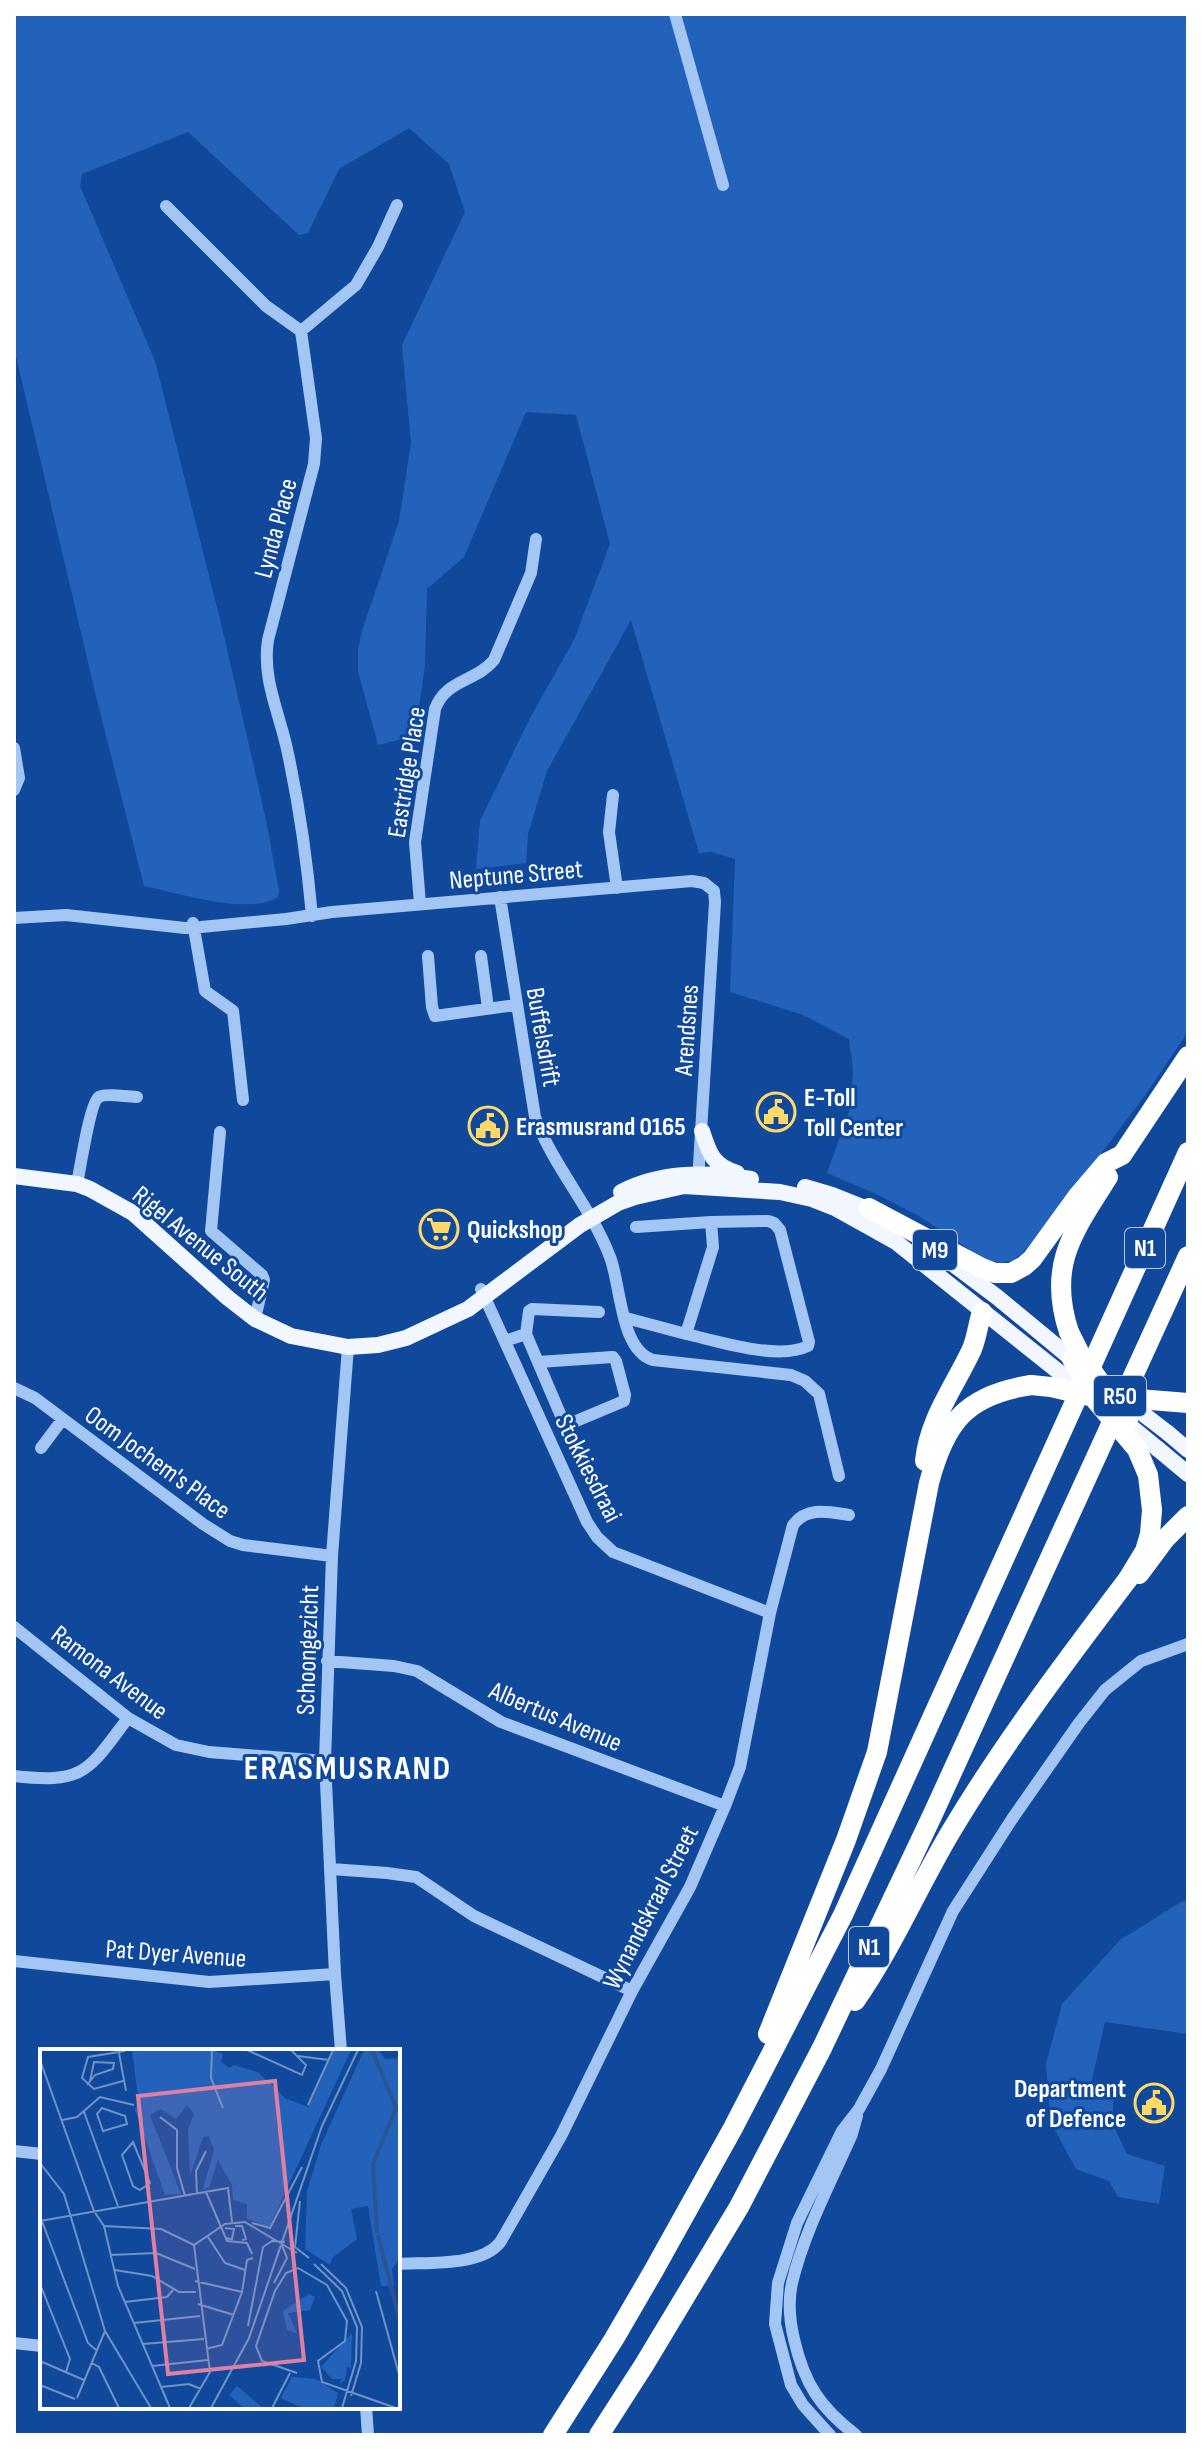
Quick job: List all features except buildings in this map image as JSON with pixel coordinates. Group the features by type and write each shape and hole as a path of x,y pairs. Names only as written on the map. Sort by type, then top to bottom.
{"highway":[{"path":"822,2048 873,1976 950,1833 1039,1699 1128,1579 1145,1551 1152,1510 1148,1475 1132,1442 1083,1379 1080,1354 1062,1311 1060,1294 1066,1248 1075,1229 1188,1056"},
{"name":"N1","path":"553,2435 614,2339 733,2128 849,1901 1188,1152"},
{"path":"869,1208 982,1268 995,1273 1011,1273 1032,1259 1106,1163 1122,1155"},
{"name":"N1","path":"599,2435 739,2207 822,2048 932,1816 1188,1256"},
{"path":"907,1600 927,1441 990,1304"},
{"path":"1083,1379 1116,1404 1136,1412"},
{"path":"733,2128 865,1788 886,1710 929,1483 937,1450 946,1433 970,1407 989,1396 1010,1388 1031,1385 1051,1387 1083,1379 1136,1412"},
{"path":"1136,1412 1154,1402 1188,1403"},
{"path":"1078,1645 1139,1575 1165,1539 1188,1516"}],"main road":[{"path":"702,1131 711,1157 718,1165 730,1171 788,1184"},
{"name":"Rigel Avenue South","path":"698,1180 723,1175 788,1184 822,1191 869,1208 940,1254 1030,1349 1136,1412 1188,1450"},
{"name":"Rigel Avenue South","path":"14,1176 77,1184 133,1213 255,1319 291,1336 348,1347 378,1345 406,1338 468,1309 514,1262 630,1187 651,1179 698,1180 780,1192 812,1199 864,1222 1047,1338 1083,1379"},
{"name":"Rigel Avenue South","path":"1136,1412 1158,1449 1188,1474"}],"street":[{"path":"675,14 723,185"},
{"path":"166,206 266,306 301,331 356,285 397,205"},
{"name":"Lynda Place","path":"301,331 316,438 314,464 268,640 266,663 267,679 287,746 298,803 312,914"},
{"name":"Eastridge Place","path":"420,904 415,842 435,709 448,689 486,669 494,660 531,573 536,539"},
{"path":"14,748 19,770 18,784 14,790"},
{"path":"613,795 609,832 617,888"},
{"name":"Neptune Street","path":"14,911 47,908 194,924 692,881 704,883"},
{"name":"Arendsnes","path":"698,1180 715,902 714,891 704,883"},
{"name":"Buffelsdrift","path":"500,897 535,1117 543,1138 589,1214 610,1257 634,1347 646,1358 791,1375 805,1381 819,1394 839,1476"},
{"name":"Neptune Street","path":"14,918 77,913"},
{"path":"194,924 205,991 233,1011 243,1100"},
{"path":"428,956 435,1016 516,1005"},
{"path":"481,956 488,1008"},
{"path":"77,1184 87,1130 98,1097 137,1097"},
{"path":"220,1132 211,1231 262,1275 264,1280 255,1319"},
{"path":"626,1318 759,1350 798,1350 808,1346 809,1342 780,1230 774,1223 711,1222 636,1227"},
{"path":"686,1334 713,1247 711,1222"},
{"name":"Stokkiesdraai","path":"483,1294 587,1522 603,1544 613,1552 770,1613"},
{"path":"538,1362 613,1357 625,1395 624,1401 569,1424 564,1423 526,1334 529,1311 532,1309 599,1312"},
{"path":"505,1341 526,1334"},
{"name":"Schoongezicht","path":"341,2049 325,1761 332,1556 348,1347"},
{"name":"Oom Jochem's Place","path":"14,1388 35,1398 230,1541 332,1556"},
{"path":"41,1448 62,1420"},
{"name":"Wynandskraal Street","path":"400,2264 471,2258 489,2253 498,2246 561,2136 632,1991 690,1887 725,1806 740,1767 770,1613 791,1531 803,1515 817,1512 849,1515"},
{"name":"Ramona Avenue","path":"14,1627 128,1718 158,1736 192,1750 325,1761"},
{"path":"830,2435 803,2405 791,2385 775,2324 778,2283 797,2223 842,2131 859,2109 881,2069 953,1911 1012,1819 1105,1690 1141,1661 1188,1644"},
{"name":"Albertus Avenue","path":"327,1661 394,1666 417,1671 501,1722 725,1806"},
{"path":"14,1776 48,1779 78,1774 90,1767 128,1718"},
{"path":"331,1869 418,1878 474,1916 632,1991"},
{"name":"Pat Dyer Avenue","path":"14,1961 209,1982 335,1974"},
{"path":"856,2435 834,2418 816,2396 799,2360 790,2322 791,2287 800,2256 852,2134 859,2109"},
{"path":"14,2151 40,2154"},
{"path":"14,2343 40,2346"},
{"path":"366,2409 368,2435"}],"shaded area":[{"path":"14,14 1183,14 1188,19 1188,1032 1143,1098 1022,1254 1011,1261 999,1263 984,1259 919,1216 827,1173 851,1106 853,1069 849,1039 803,1015 730,992 735,859 712,852 699,853 631,620 547,771 528,834 526,863 476,869 480,821 531,716 574,640 610,544 576,415 526,412 464,557 427,589 425,665 415,736 378,745 358,671 358,650 399,521 411,443 402,345 465,212 449,164 409,128 339,169 308,233 299,235 188,132 82,174 80,186 155,361 221,623 279,891 278,897 265,902 231,904 144,886 14,348"},
{"path":"1188,1900 1188,2034 1105,2022 1091,2084 1114,2092 1112,2123 1127,2154 1165,2166 1159,2204 1118,2197 1109,2181 1076,2169 1051,2123 1046,2064 1062,2004 1120,1940"}],"place":[{"name":"E-Toll Toll Center","path":"776,1112"},
{"name":"Erasmusrand 0165","path":"488,1126"},
{"name":"Quickshop","path":"439,1229"},
{"name":"Department of Defence","path":"1154,2103"}],"district":[{"name":"ERASMUSRAND","path":"348,1767"}]}
